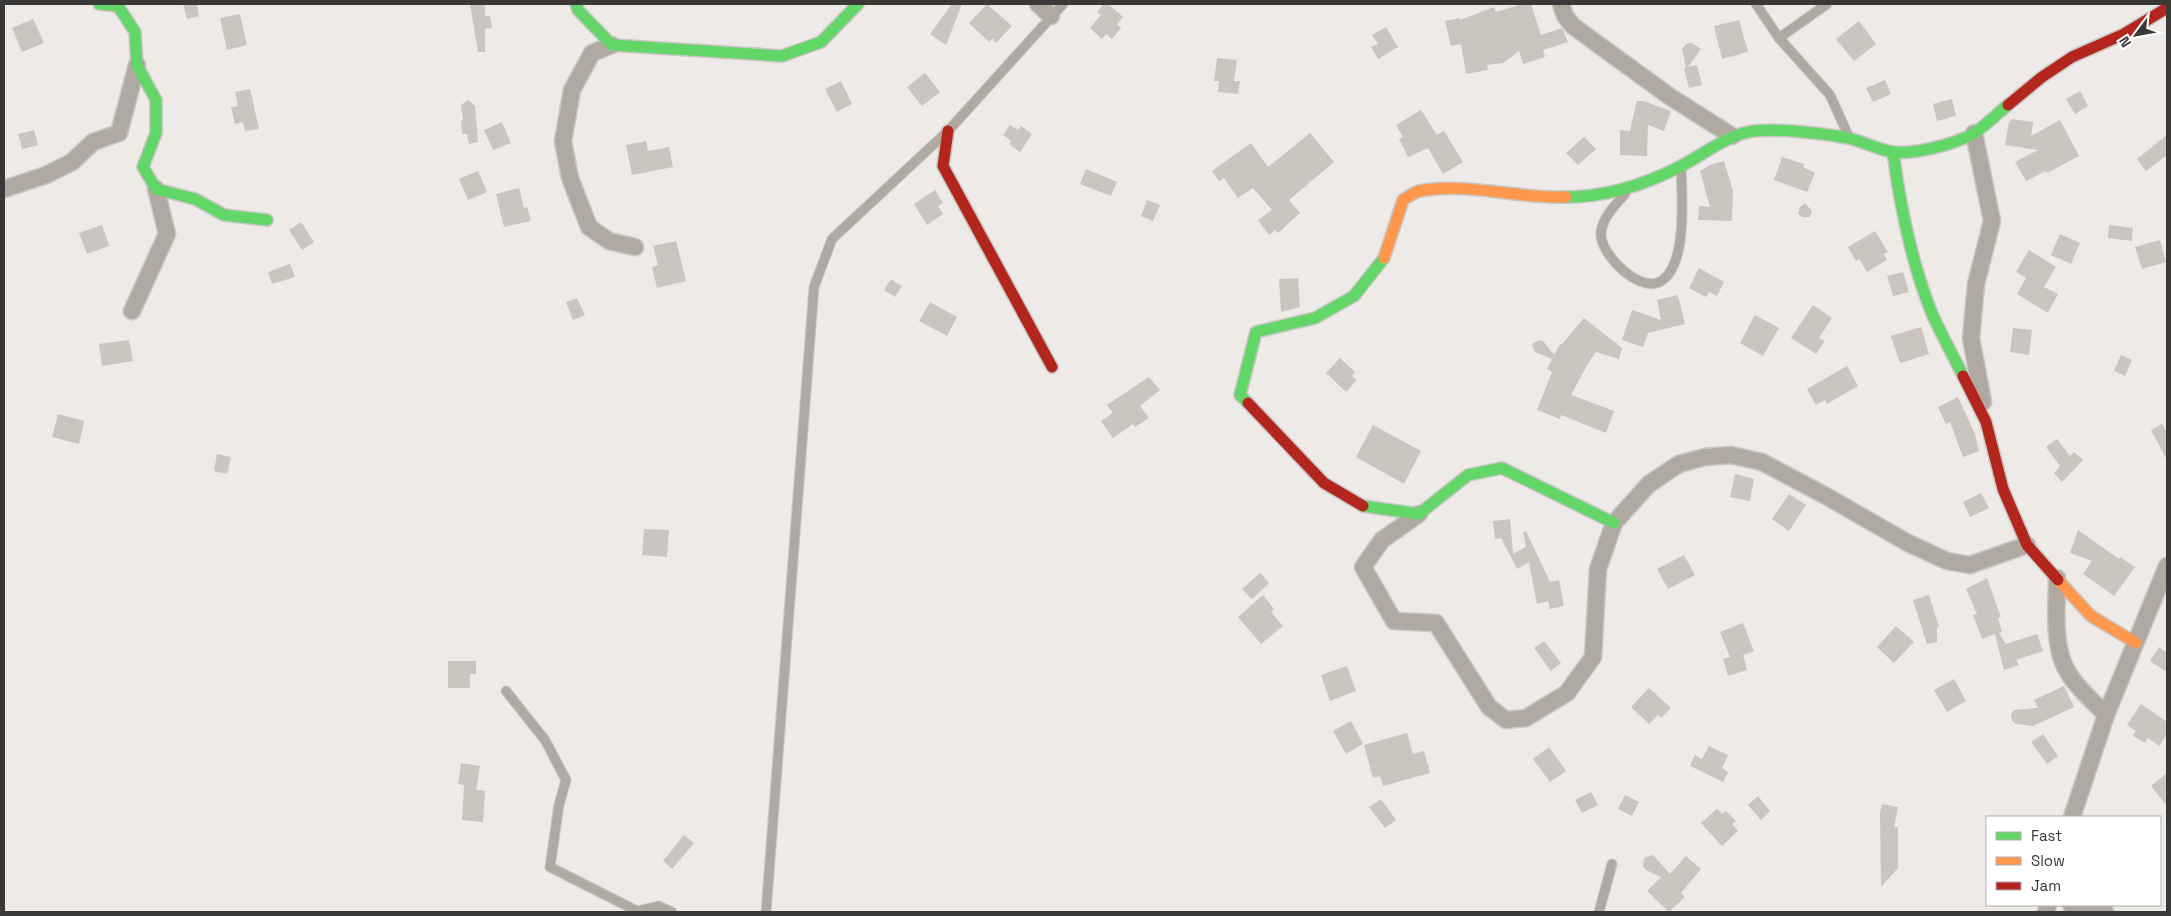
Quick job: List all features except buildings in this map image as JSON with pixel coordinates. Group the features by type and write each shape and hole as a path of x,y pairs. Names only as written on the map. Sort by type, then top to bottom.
{"street":[{"path":"4,189 46,175 72,162 92,142 119,133 137,65 135,32 118,6 99,4"},
{"path":"576,4 578,10 612,45"},
{"path":"635,247 609,241 590,227 570,178 563,141 572,90 592,53 612,45 782,56 821,42 858,4"},
{"path":"1038,4 1051,16"},
{"path":"1560,4 1565,16 1573,26 1636,73 1732,136"},
{"path":"1419,514 1361,506 1324,484 1240,395 1256,332 1315,318 1354,296 1383,261 1403,200 1418,191 1463,188 1541,198 1587,197 1629,188 1680,167 1732,136 1755,131 1805,133 1851,139 1893,152 1931,149 1958,141 1974,133 2042,77 2072,56 2124,34 2167,8"},
{"path":"132,311 167,234 156,190 143,166 156,133 156,100 137,65"},
{"path":"948,131 943,166 1052,367"},
{"path":"1974,133 1992,221 1976,284 1971,338 1986,422 2003,489 2028,545 2092,616 2136,643"},
{"path":"1893,152 1898,191 1912,252 1931,311 1986,422"},
{"path":"156,190 195,199 224,215 267,220"},
{"path":"1614,523 1502,468 1468,475 1419,514 1382,540 1363,567 1394,621 1436,623 1489,707 1506,720 1526,718 1567,693 1593,657 1598,569 1614,523 1649,484 1679,464 1705,457 1731,455 1762,462 1908,543 1947,561 1970,565 2028,545"},
{"path":"2072,816 2106,715 2167,566"},
{"path":"2057,578 2056,628 2060,651 2068,674 2106,715"},
{"path":"2076,906 2105,912"}],"lane":[{"path":"766,912 814,286 832,239 948,131 1063,4"},
{"path":"1756,4 1779,38 1830,95 1851,139"},
{"path":"1779,38 1827,4"},
{"path":"1629,188 1609,214 1601,230 1601,240 1603,247 1627,273 1640,283 1656,285 1666,279 1674,262 1682,233 1680,167"},
{"path":"506,691 545,740 566,780 559,805 550,867 637,911 659,906 672,912"},
{"path":"1600,912 1612,864"}],"traffic: fast":[{"path":"99,4 118,6 135,32 137,65 156,100 156,133 143,167 156,189 195,199 224,215 267,220"},
{"path":"576,4 578,10 612,45 782,56 821,42 858,4"},
{"path":"1566,197 1596,195 1624,189 1652,179 1743,133 1764,130 1830,135 1852,139 1892,152 1911,152 1945,145 1965,138 1973,134 2008,105"},
{"path":"1893,152 1903,212 1918,273 1935,319 1963,376"},
{"path":"1248,403 1240,395 1256,332 1315,318 1354,296 1384,258"},
{"path":"1363,506 1419,514 1468,475 1502,468 1614,523"}],"traffic: slow":[{"path":"1384,258 1403,200 1413,193 1456,188 1530,196 1566,197"},
{"path":"2058,580 2091,616 2136,643"}],"traffic: jam":[{"path":"2008,105 2042,77 2072,57 2124,34 2167,8"},
{"path":"948,131 943,166 1052,367"},
{"path":"1963,376 1986,422 2003,489 2027,545 2058,580"},
{"path":"1248,403 1324,483 1363,506"}]}
